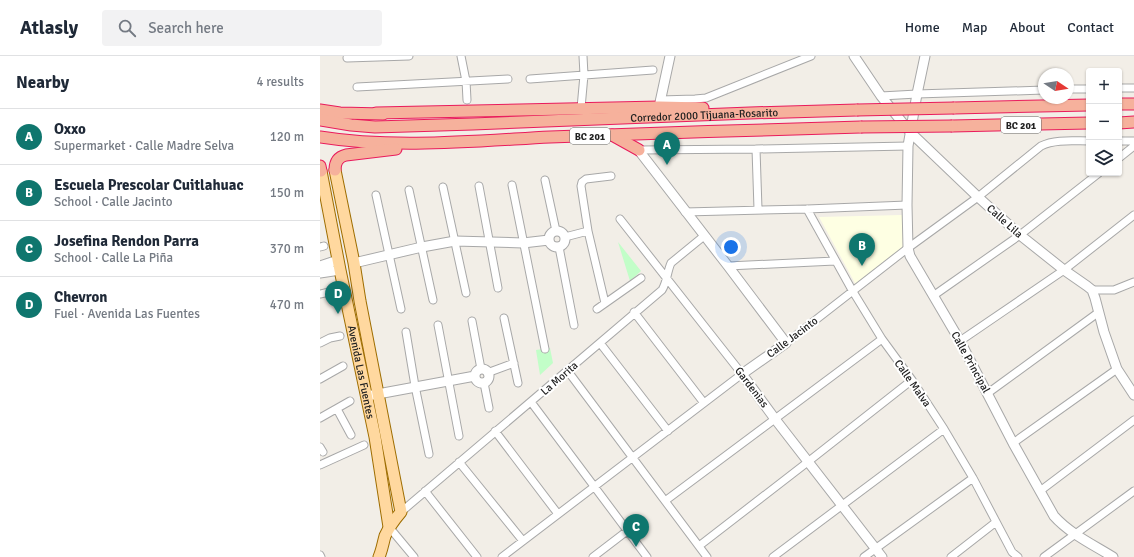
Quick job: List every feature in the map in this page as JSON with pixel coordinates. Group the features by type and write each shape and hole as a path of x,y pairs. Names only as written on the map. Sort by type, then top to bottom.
{"highway":[{"path":"320,110 340,113 376,113 581,108 659,103 732,109 750,113"},
{"path":"1122,104 1134,104"},
{"name":"Corredor 2000 Tijuana-Rosarito","path":"320,120 375,127 750,113 1086,105"},
{"path":"376,113 473,124"},
{"path":"1122,123 1134,122"},
{"name":"Corredor 2000 Tijuana-Rosarito","path":"320,137 337,140 377,143 448,142 861,126 1086,123"},
{"path":"611,135 639,150"},
{"path":"335,170 337,160 341,156 448,142"}],"main road":[{"name":"Avenida Las Fuentes","path":"321,169 344,264 375,437 389,527"},
{"name":"Avenida Las Fuentes","path":"335,170 344,216 344,264 360,301 401,512"},
{"path":"379,557 389,527 401,512"}],"street":[{"path":"347,58 409,56"},
{"path":"461,56 466,81 467,100"},
{"path":"581,108 584,75 583,56"},
{"path":"670,56 659,103 706,98 811,56"},
{"name":"Calle Lila","path":"854,56 881,96 910,132 1020,235 1092,290"},
{"name":"Calle Principal","path":"926,56 917,94 908,146 906,205 908,248 910,256 960,341 1013,443 1054,516 1059,522 1076,534 1113,557"},
{"path":"530,79 653,70"},
{"path":"357,87 508,79"},
{"path":"1122,88 1134,88"},
{"path":"1074,90 1086,89"},
{"path":"881,96 1038,90"},
{"name":"Calle Jacinto","path":"502,557 633,458 704,402 786,343 852,290 978,196 1041,146 1054,141 1086,141"},
{"path":"1122,141 1134,141"},
{"path":"639,150 756,150 908,146"},
{"path":"1122,156 1134,146"},
{"path":"639,150 786,343"},
{"path":"756,150 758,209"},
{"path":"605,303 588,231 581,186 582,182 586,179 611,176"},
{"path":"933,296 1020,235 1095,176"},
{"path":"545,180 556,231"},
{"path":"512,185 545,349"},
{"path":"479,186 498,288"},
{"path":"443,187 466,293"},
{"path":"409,190 433,300"},
{"path":"376,195 401,309"},
{"path":"685,212 906,205"},
{"name":"Calle Malva","path":"807,209 852,290 882,339 912,380 944,429 973,478 1012,552 1018,557"},
{"path":"960,341 1064,270 1134,215"},
{"name":"Gardenias","path":"620,218 882,557"},
{"path":"556,231 560,232 565,237"},
{"path":"556,231 550,235 549,240 554,247 559,247"},
{"path":"565,237 588,231"},
{"name":"La Morita","path":"401,512 600,343 634,312 662,290 671,263 704,236"},
{"path":"559,247 564,242 565,237"},
{"path":"320,266 344,264 455,241 523,243 549,240"},
{"path":"559,247 574,325"},
{"path":"728,266 835,260"},
{"path":"320,273 344,264"},
{"path":"597,308 641,278"},
{"path":"1134,282 1114,290 1092,290 1110,352 1117,369 1134,395"},
{"path":"320,294 329,292"},
{"path":"634,312 704,402"},
{"path":"988,393 1099,312"},
{"path":"504,318 518,383"},
{"path":"472,321 481,373 476,380 480,383 484,383 489,408"},
{"path":"438,325 459,436"},
{"path":"406,332 429,454"},
{"path":"320,343 330,338 340,336"},
{"path":"665,501 882,339"},
{"path":"600,343 668,431"},
{"path":"367,396 449,381 514,363"},
{"path":"320,379 343,366"},
{"path":"1013,443 1117,369"},
{"path":"567,370 707,557"},
{"path":"699,546 912,380"},
{"path":"320,418 350,401"},
{"path":"530,402 647,557"},
{"path":"337,408 351,435"},
{"path":"1040,491 1134,420"},
{"path":"773,557 944,429"},
{"path":"495,432 558,514"},
{"path":"320,465 364,445"},
{"path":"459,462 523,541"},
{"path":"864,557 973,478"},
{"path":"1044,557 1134,490"},
{"path":"425,491 477,557"},
{"path":"951,557 996,522"},
{"path":"389,527 414,557"},
{"path":"593,557 627,531"}],"shaded area":[{"path":"902,215 904,246 856,285 819,217"}],"green space":[{"path":"618,242 641,271 630,281"},
{"path":"550,348 553,363 540,375 536,350"}],"place":[{"name":"Oxxo","path":"667,165"},
{"name":"Escuela Prescolar Cuitlahuac","path":"862,266"},
{"name":"Chevron","path":"338,314"},
{"name":"Josefina Rendon Parra","path":"636,547"}]}
